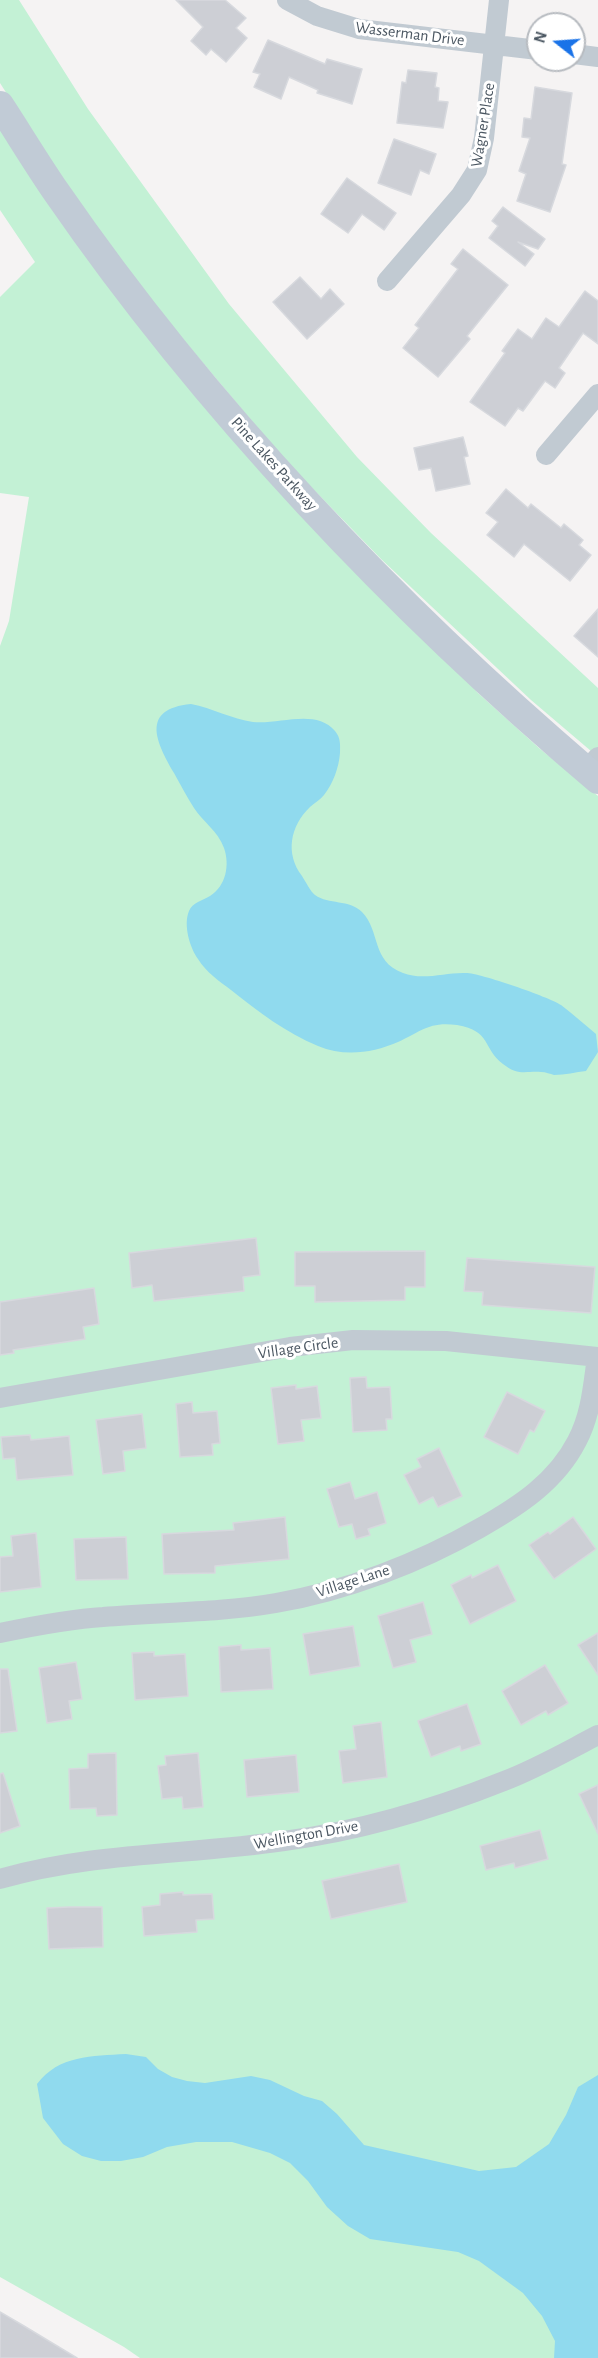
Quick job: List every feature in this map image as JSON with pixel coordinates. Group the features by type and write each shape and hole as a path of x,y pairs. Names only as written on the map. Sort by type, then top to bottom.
{"street":[{"name":"Wasserman Drive","path":"287,0 317,16 343,25 391,34 526,49"},
{"name":"Wagner Place","path":"387,281 461,195 477,170 484,138 499,0"},
{"name":"Pine Lakes Parkway","path":"0,105 56,192 95,246 190,368 260,451 393,590 506,698 594,769"},
{"path":"546,454 598,394"},
{"name":"Village Circle","path":"0,1398 290,1347 353,1340 446,1341 597,1357"},
{"name":"Village Lane","path":"0,1633 103,1617 210,1611 288,1601 356,1581 440,1548 511,1510 533,1494 554,1473 571,1451 582,1431 597,1357"},
{"name":"Wellington Drive","path":"0,1879 74,1862 267,1844 363,1826 460,1798 505,1781 598,1735"}],"green space":[{"path":"0,0 19,0 88,109 229,304 357,457 431,533 598,688 598,757 531,700 381,559 282,457 156,307 56,171 0,83"},
{"path":"0,129 478,693 539,748 598,796 598,2358 140,2358 0,2277 0,646 9,621 29,497 0,493 0,297 35,262 0,210"}],"water":[{"path":"191,704 253,722 318,720 335,731 340,747 335,775 324,795 303,815 292,840 293,859 311,891 321,898 351,905 362,912 372,928 381,954 393,968 403,973 418,976 474,974 514,986 561,1005 596,1034 598,1052 586,1071 554,1075 513,1070 496,1058 476,1031 447,1024 425,1028 398,1042 369,1051 338,1052 295,1035 217,980 201,964 192,949 188,936 187,917 193,906 220,887 225,875 226,855 218,837 194,808 167,761 158,739 157,729 158,720 164,713 175,707"},
{"path":"126,2054 146,2057 158,2069 172,2077 187,2081 205,2083 251,2076 270,2080 304,2096 322,2101 337,2114 364,2145 479,2171 516,2167 549,2144 566,2115 578,2087 598,2075 598,2358 554,2358 555,2341 542,2316 523,2293 479,2261 458,2252 370,2239 348,2226 327,2207 308,2181 290,2163 270,2153 232,2142 196,2142 167,2147 143,2157 121,2161 101,2161 82,2156 63,2144 43,2118 37,2084 55,2067 66,2062 89,2057"}],"building":[{"path":"176,0 225,0 246,18 236,28 247,38 226,62 211,49 206,55 191,41 203,27"},
{"path":"268,40 325,64 327,59 362,69 352,104 317,93 318,90 289,77 281,99 254,87 260,74 253,72"},
{"path":"408,70 437,73 435,87 439,88 438,101 448,102 443,128 397,123 402,82 406,83"},
{"path":"535,87 572,93 562,164 566,165 550,212 517,201 526,174 519,171 530,138 522,137 524,118 531,119"},
{"path":"394,139 436,154 429,174 420,170 411,195 378,183"},
{"path":"347,178 396,213 384,230 362,214 348,233 321,214"},
{"path":"503,207 545,239 538,249 518,242 534,254 525,266 489,238 498,226 492,221"},
{"path":"463,249 508,285 467,336 470,339 438,377 403,348 419,328 415,325 458,269 451,264"},
{"path":"300,277 321,299 330,289 344,304 307,339 273,302"},
{"path":"585,291 598,301 598,344 583,333 559,368 565,373 555,388 545,381 523,411 518,408 505,426 470,402 505,353 502,351 518,329 532,339 546,318 559,327"},
{"path":"463,437 468,456 464,457 470,484 436,491 431,468 419,470 414,448"},
{"path":"506,489 528,508 531,504 561,528 564,524 583,540 579,545 591,555 570,581 524,544 514,557 487,535 498,522 486,513"},
{"path":"598,609 598,657 574,636"},
{"path":"256,1238 260,1275 243,1277 244,1291 154,1301 152,1285 132,1288 129,1253"},
{"path":"425,1251 425,1287 405,1287 405,1300 315,1302 315,1286 295,1286 295,1252"},
{"path":"467,1258 595,1267 591,1313 482,1305 483,1292 464,1291"},
{"path":"94,1288 99,1324 83,1327 85,1339 13,1350 14,1353 0,1355 0,1302"},
{"path":"366,1377 367,1388 390,1387 392,1419 386,1419 387,1430 353,1432 350,1378"},
{"path":"296,1385 296,1389 317,1386 321,1418 301,1420 304,1441 278,1444 271,1388"},
{"path":"507,1392 545,1411 534,1432 530,1430 518,1454 484,1437"},
{"path":"192,1402 193,1413 217,1411 220,1443 212,1444 213,1455 180,1457 176,1404"},
{"path":"142,1414 146,1448 123,1451 125,1471 103,1474 96,1420"},
{"path":"30,1435 31,1440 69,1436 73,1475 17,1480 15,1458 3,1459 1,1437"},
{"path":"439,1448 462,1496 438,1507 433,1497 419,1504 404,1475 421,1467 417,1459"},
{"path":"350,1482 355,1499 377,1492 386,1523 368,1529 370,1535 356,1539 352,1524 339,1527 327,1489"},
{"path":"285,1517 289,1559 215,1566 215,1573 164,1574 162,1534 234,1530 233,1523"},
{"path":"573,1517 596,1549 554,1579 529,1545 548,1532 550,1534"},
{"path":"36,1533 41,1587 0,1592 0,1557 13,1556 11,1536"},
{"path":"126,1537 128,1579 76,1580 74,1539"},
{"path":"498,1565 516,1601 470,1624 451,1585"},
{"path":"423,1602 432,1634 410,1640 416,1662 393,1668 378,1616"},
{"path":"353,1626 360,1666 310,1675 303,1634"},
{"path":"598,1633 598,1675 578,1645"},
{"path":"241,1645 241,1650 270,1648 273,1689 221,1692 219,1647"},
{"path":"154,1652 154,1656 185,1654 188,1696 135,1700 132,1653"},
{"path":"76,1662 82,1699 69,1701 72,1719 47,1723 39,1668"},
{"path":"545,1665 568,1703 548,1715 546,1711 521,1725 502,1691"},
{"path":"0,1669 8,1669 17,1731 0,1733"},
{"path":"467,1704 481,1744 461,1751 460,1746 431,1757 418,1721"},
{"path":"381,1722 387,1777 343,1783 339,1751 356,1749 353,1726"},
{"path":"116,1753 117,1815 97,1816 96,1808 70,1809 69,1769 88,1768 88,1754"},
{"path":"198,1753 203,1807 183,1809 182,1797 162,1799 158,1766 166,1765 165,1756"},
{"path":"296,1755 299,1792 247,1797 244,1760"},
{"path":"3,1773 20,1826 0,1833 0,1774"},
{"path":"598,1785 598,1834 579,1794"},
{"path":"540,1830 548,1859 515,1868 514,1863 486,1870 480,1846"},
{"path":"399,1864 407,1902 331,1919 322,1881"},
{"path":"183,1892 183,1895 212,1894 214,1919 196,1920 197,1932 144,1936 142,1907 160,1905 160,1894"},
{"path":"102,1907 103,1947 49,1949 47,1908"},
{"path":"0,2312 24,2326 77,2358 0,2358"}]}
